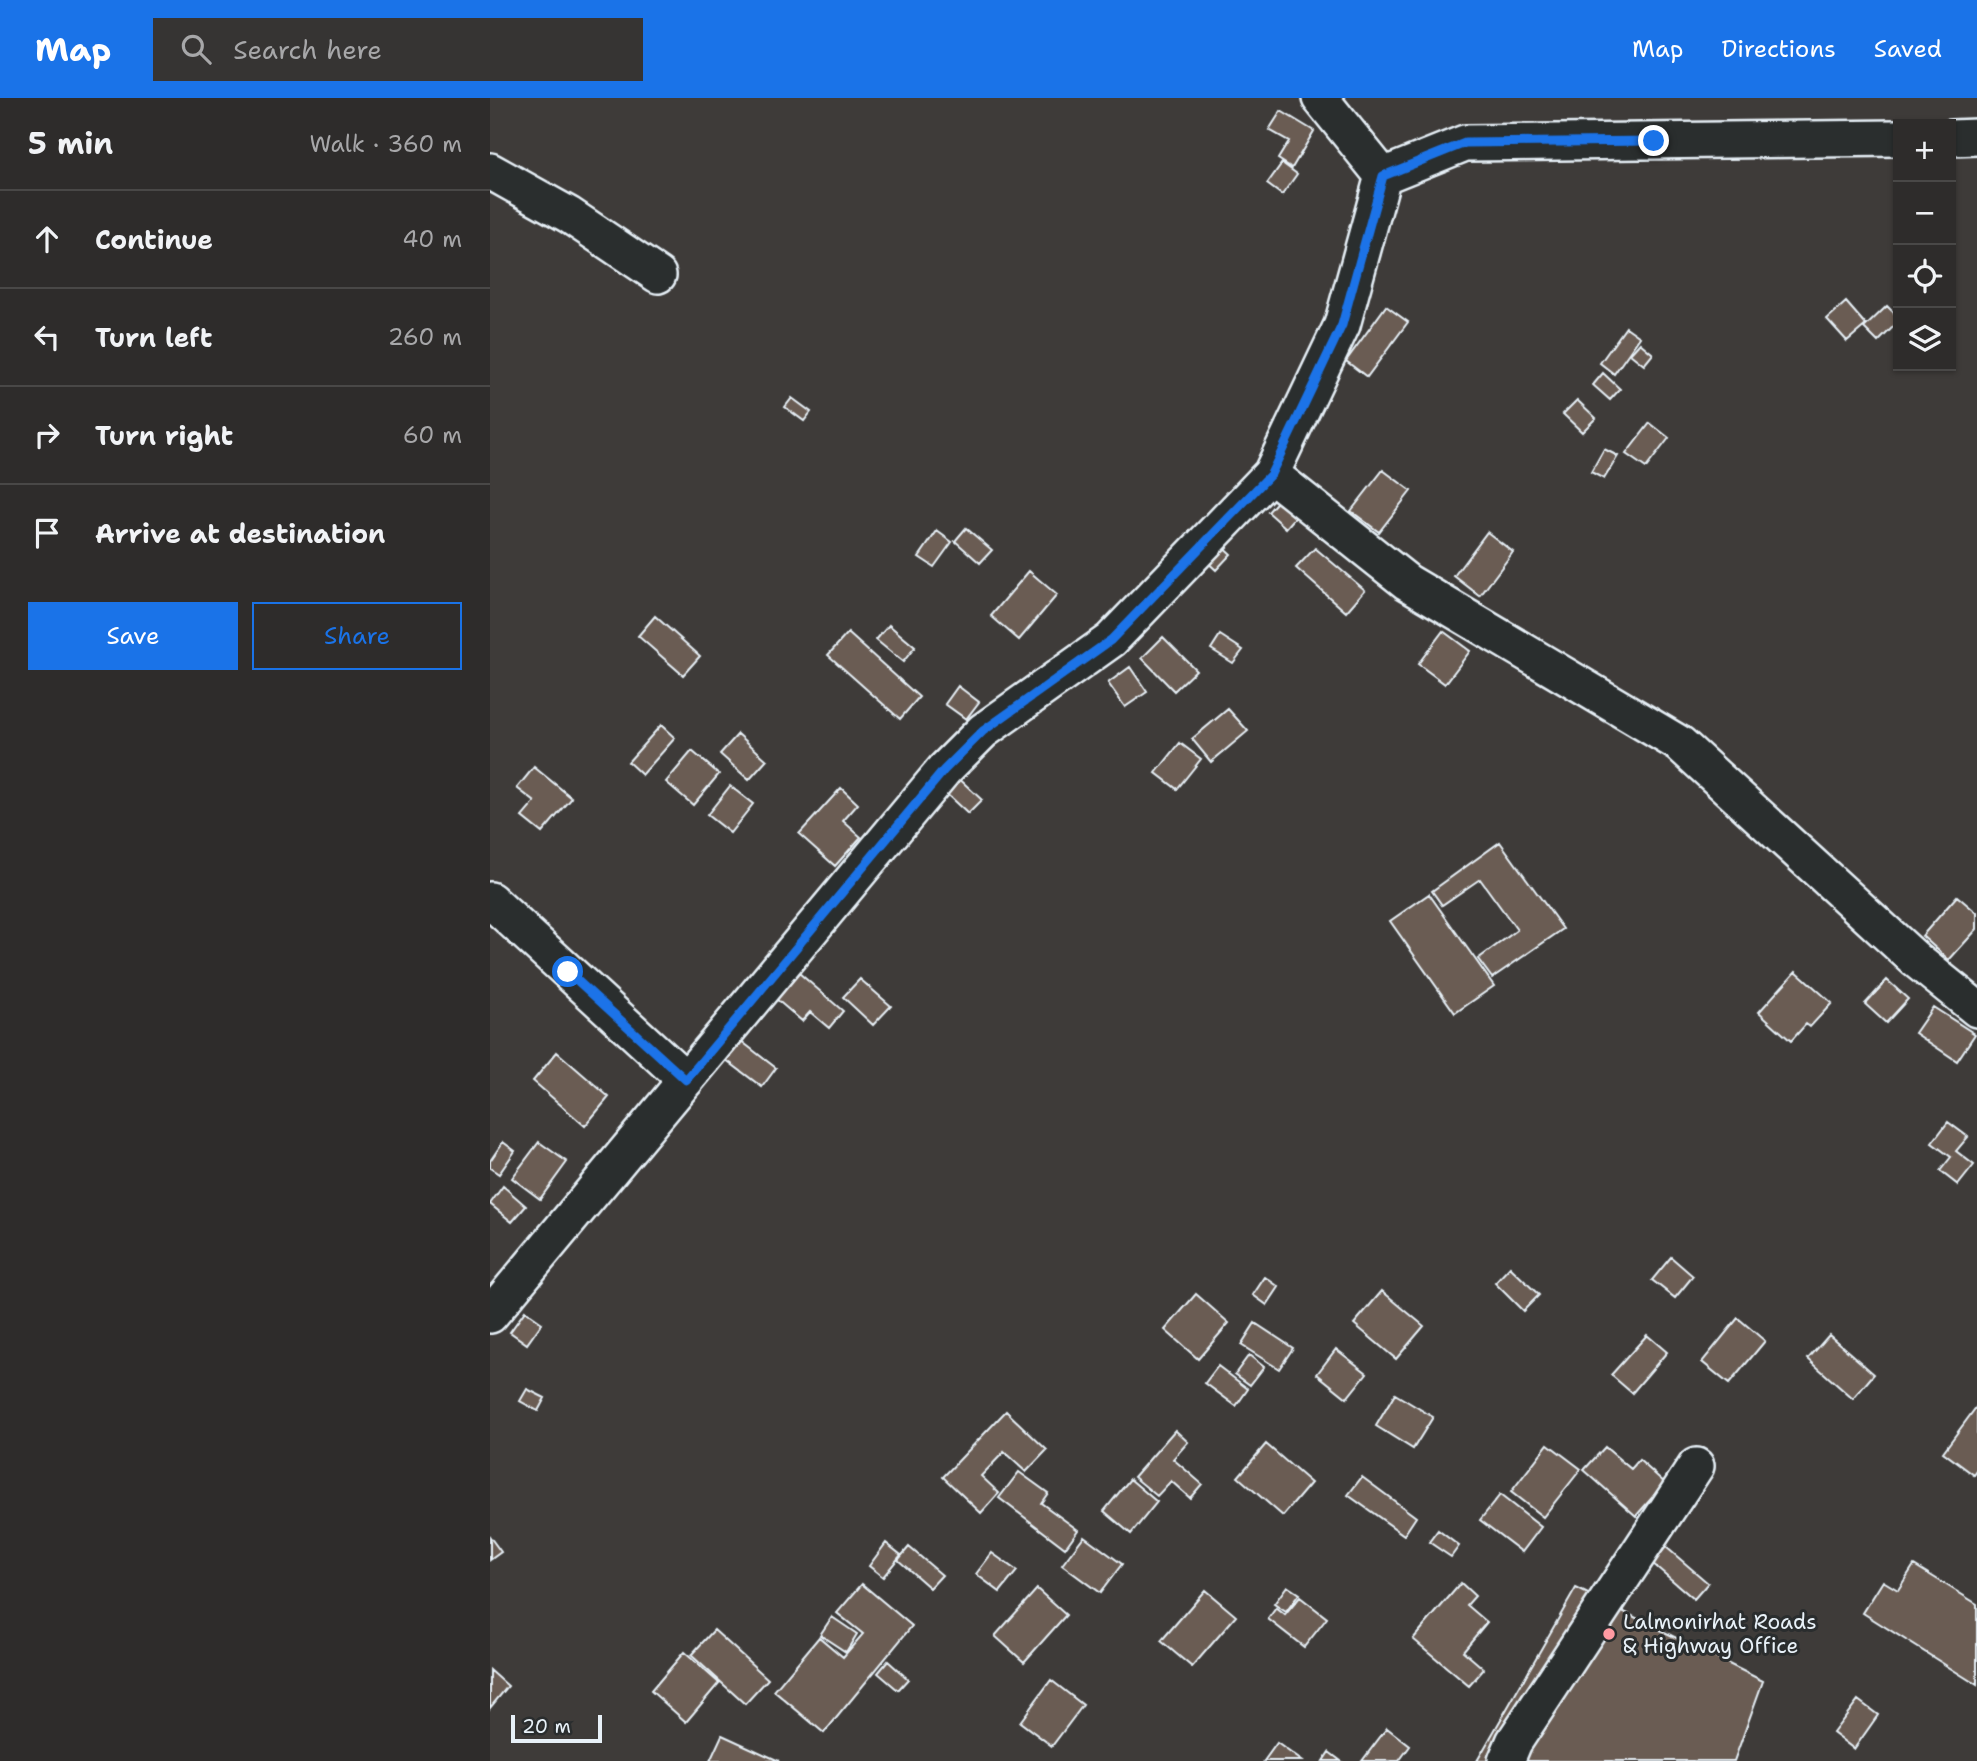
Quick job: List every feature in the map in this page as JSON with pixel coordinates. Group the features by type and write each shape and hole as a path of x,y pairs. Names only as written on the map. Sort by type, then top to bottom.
{"street":[{"path":"1320,98 1383,176"},
{"path":"1956,138 1977,137"},
{"path":"1383,176 1465,143 1893,138"},
{"path":"490,170 569,215 658,275"},
{"path":"490,1315 944,770 983,731 1111,640 1271,474 1342,325 1383,176"},
{"path":"1271,474 1407,582 1680,744 1916,960 1977,1009"},
{"path":"490,900 686,1080"},
{"path":"1506,1761 1514,1742 1696,1466"}],"building":[{"path":"1281,111 1314,131 1292,168 1278,159 1289,141 1269,130"},
{"path":"1282,163 1297,174 1282,195 1267,184"},
{"path":"1846,302 1866,325 1847,341 1827,319"},
{"path":"1386,306 1408,322 1367,377 1346,361"},
{"path":"1887,306 1893,312 1893,327 1878,342 1864,328"},
{"path":"1626,327 1640,337 1614,374 1600,363"},
{"path":"1640,343 1653,354 1644,365 1630,354"},
{"path":"1603,373 1620,389 1610,400 1593,385"},
{"path":"792,398 811,412 804,421 785,407"},
{"path":"1577,400 1596,418 1582,432 1563,414"},
{"path":"1650,423 1669,438 1646,468 1626,454"},
{"path":"1604,449 1618,456 1604,479 1591,472"},
{"path":"1383,470 1411,491 1379,532 1351,511"},
{"path":"1288,489 1306,505 1286,528 1268,512"},
{"path":"966,528 992,550 980,563 955,541"},
{"path":"937,531 952,542 934,567 919,557"},
{"path":"1487,532 1513,552 1480,596 1454,576"},
{"path":"1219,543 1231,554 1216,570 1204,559"},
{"path":"1315,548 1365,590 1346,612 1296,568"},
{"path":"1029,571 1057,595 1019,640 991,616"},
{"path":"655,616 700,656 683,675 638,636"},
{"path":"889,625 915,647 903,662 876,640"},
{"path":"1443,631 1470,651 1445,684 1418,664"},
{"path":"848,633 919,697 900,719 828,655"},
{"path":"1220,635 1243,650 1233,663 1211,649"},
{"path":"1163,637 1196,670 1174,691 1142,658"},
{"path":"1130,667 1147,692 1125,707 1108,683"},
{"path":"958,686 979,702 966,719 945,704"},
{"path":"1228,709 1248,731 1211,762 1192,739"},
{"path":"661,725 675,738 642,775 628,762"},
{"path":"738,734 767,760 749,780 720,754"},
{"path":"1180,743 1201,759 1177,789 1156,773"},
{"path":"692,751 719,774 693,805 666,782"},
{"path":"534,767 572,798 542,833 522,817 535,802 517,788"},
{"path":"953,773 982,800 968,814 940,788"},
{"path":"730,786 753,804 730,833 707,815"},
{"path":"841,788 858,804 843,821 861,837 835,866 799,834"},
{"path":"1500,842 1563,929 1492,978 1478,959 1517,930 1480,879 1442,905 1432,891"},
{"path":"1429,894 1494,986 1455,1013 1390,921"},
{"path":"1957,896 1977,913 1977,929 1949,960 1922,936"},
{"path":"1796,971 1832,1003 1810,1027 1806,1024 1791,1041 1759,1012"},
{"path":"799,973 843,1011 829,1028 810,1012 802,1021 776,999"},
{"path":"860,979 891,1006 873,1025 843,997"},
{"path":"1887,980 1908,999 1886,1023 1865,1004"},
{"path":"1933,1007 1975,1034 1957,1061 1915,1033"},
{"path":"736,1037 776,1068 762,1087 721,1056"},
{"path":"557,1052 609,1097 585,1126 533,1081"},
{"path":"1948,1122 1968,1137 1956,1151 1974,1165 1958,1185 1940,1171 1951,1157 1932,1143"},
{"path":"503,1142 515,1151 499,1174 490,1168 490,1161"},
{"path":"539,1142 567,1162 540,1199 512,1178"},
{"path":"503,1186 526,1206 512,1222 490,1204"},
{"path":"1671,1257 1693,1276 1675,1298 1652,1280"},
{"path":"1510,1267 1539,1295 1523,1311 1495,1283"},
{"path":"1265,1277 1279,1287 1267,1305 1253,1295"},
{"path":"1382,1291 1424,1326 1396,1359 1354,1324"},
{"path":"1196,1294 1229,1323 1198,1359 1165,1330"},
{"path":"525,1311 542,1323 527,1344 510,1332"},
{"path":"1738,1318 1765,1341 1729,1384 1702,1362"},
{"path":"1255,1323 1293,1348 1279,1369 1241,1345"},
{"path":"1647,1335 1667,1352 1632,1393 1611,1375"},
{"path":"1829,1335 1874,1374 1853,1399 1808,1359"},
{"path":"1336,1349 1367,1373 1347,1398 1317,1374"},
{"path":"1249,1355 1264,1367 1250,1385 1235,1374"},
{"path":"1218,1366 1248,1389 1236,1406 1205,1383"},
{"path":"527,1389 545,1398 538,1411 520,1401"},
{"path":"1395,1394 1433,1417 1413,1449 1376,1426"},
{"path":"1977,1406 1977,1471 1974,1475 1943,1452"},
{"path":"1006,1411 1047,1450 1026,1472 1004,1452 981,1476 999,1493 981,1513 943,1477"},
{"path":"1175,1430 1188,1442 1173,1459 1202,1484 1190,1498 1171,1481 1157,1496 1134,1477"},
{"path":"1266,1444 1311,1483 1283,1516 1238,1477"},
{"path":"1548,1444 1581,1469 1543,1517 1511,1492"},
{"path":"1605,1447 1631,1469 1639,1460 1665,1483 1636,1516 1584,1470"},
{"path":"1019,1472 1048,1493 1041,1503 1078,1530 1065,1548 999,1498"},
{"path":"1362,1477 1416,1517 1404,1535 1348,1495"},
{"path":"1130,1479 1157,1502 1131,1534 1104,1511"},
{"path":"1500,1495 1541,1527 1522,1552 1480,1520"},
{"path":"1438,1530 1459,1546 1451,1557 1429,1542"},
{"path":"1084,1536 1122,1564 1100,1593 1062,1565"},
{"path":"490,1537 501,1552 490,1560"},
{"path":"886,1543 901,1555 883,1577 869,1566"},
{"path":"909,1547 942,1575 930,1588 898,1560"},
{"path":"1666,1547 1708,1583 1694,1599 1652,1563"},
{"path":"992,1553 1017,1571 1000,1592 976,1574"},
{"path":"1914,1565 1977,1604 1977,1685 1863,1613 1883,1581 1898,1590"},
{"path":"1461,1583 1475,1596 1467,1605 1487,1622 1463,1651 1484,1669 1469,1686 1413,1639"},
{"path":"862,1584 912,1626 824,1733 774,1691 819,1637 843,1657 863,1634 837,1613"},
{"path":"1287,1586 1299,1594 1286,1612 1274,1604"},
{"name":"Lalmonirhat Roads & Highway Office","path":"1576,1588 1763,1681 1734,1761 1477,1761"},
{"path":"1037,1589 1066,1615 1024,1662 995,1636"},
{"path":"1205,1590 1236,1616 1192,1667 1161,1641"},
{"path":"1300,1597 1327,1618 1304,1647 1268,1619 1276,1608 1285,1615"},
{"path":"832,1617 857,1634 846,1652 820,1635"},
{"path":"714,1630 768,1679 745,1704 691,1655"},
{"path":"684,1652 719,1683 686,1722 651,1691"},
{"path":"888,1661 908,1679 898,1690 878,1673"},
{"path":"490,1670 508,1686 490,1708"},
{"path":"1051,1680 1083,1705 1052,1746 1020,1722"},
{"path":"1858,1700 1878,1715 1854,1749 1833,1733"},
{"path":"1387,1728 1410,1746 1399,1761 1362,1761"},
{"path":"722,1735 779,1761 710,1761"},
{"path":"1277,1743 1302,1761 1264,1761"},
{"path":"1329,1752 1341,1761 1323,1761"}],"place":[{"name":"Lalmonirhat Roads & Highway Office","path":"1609,1634"}],"route":[{"path":"568,972 686,1080 944,770 983,731 1111,640 1271,474 1342,325 1383,176 1465,143 1654,141"}]}
